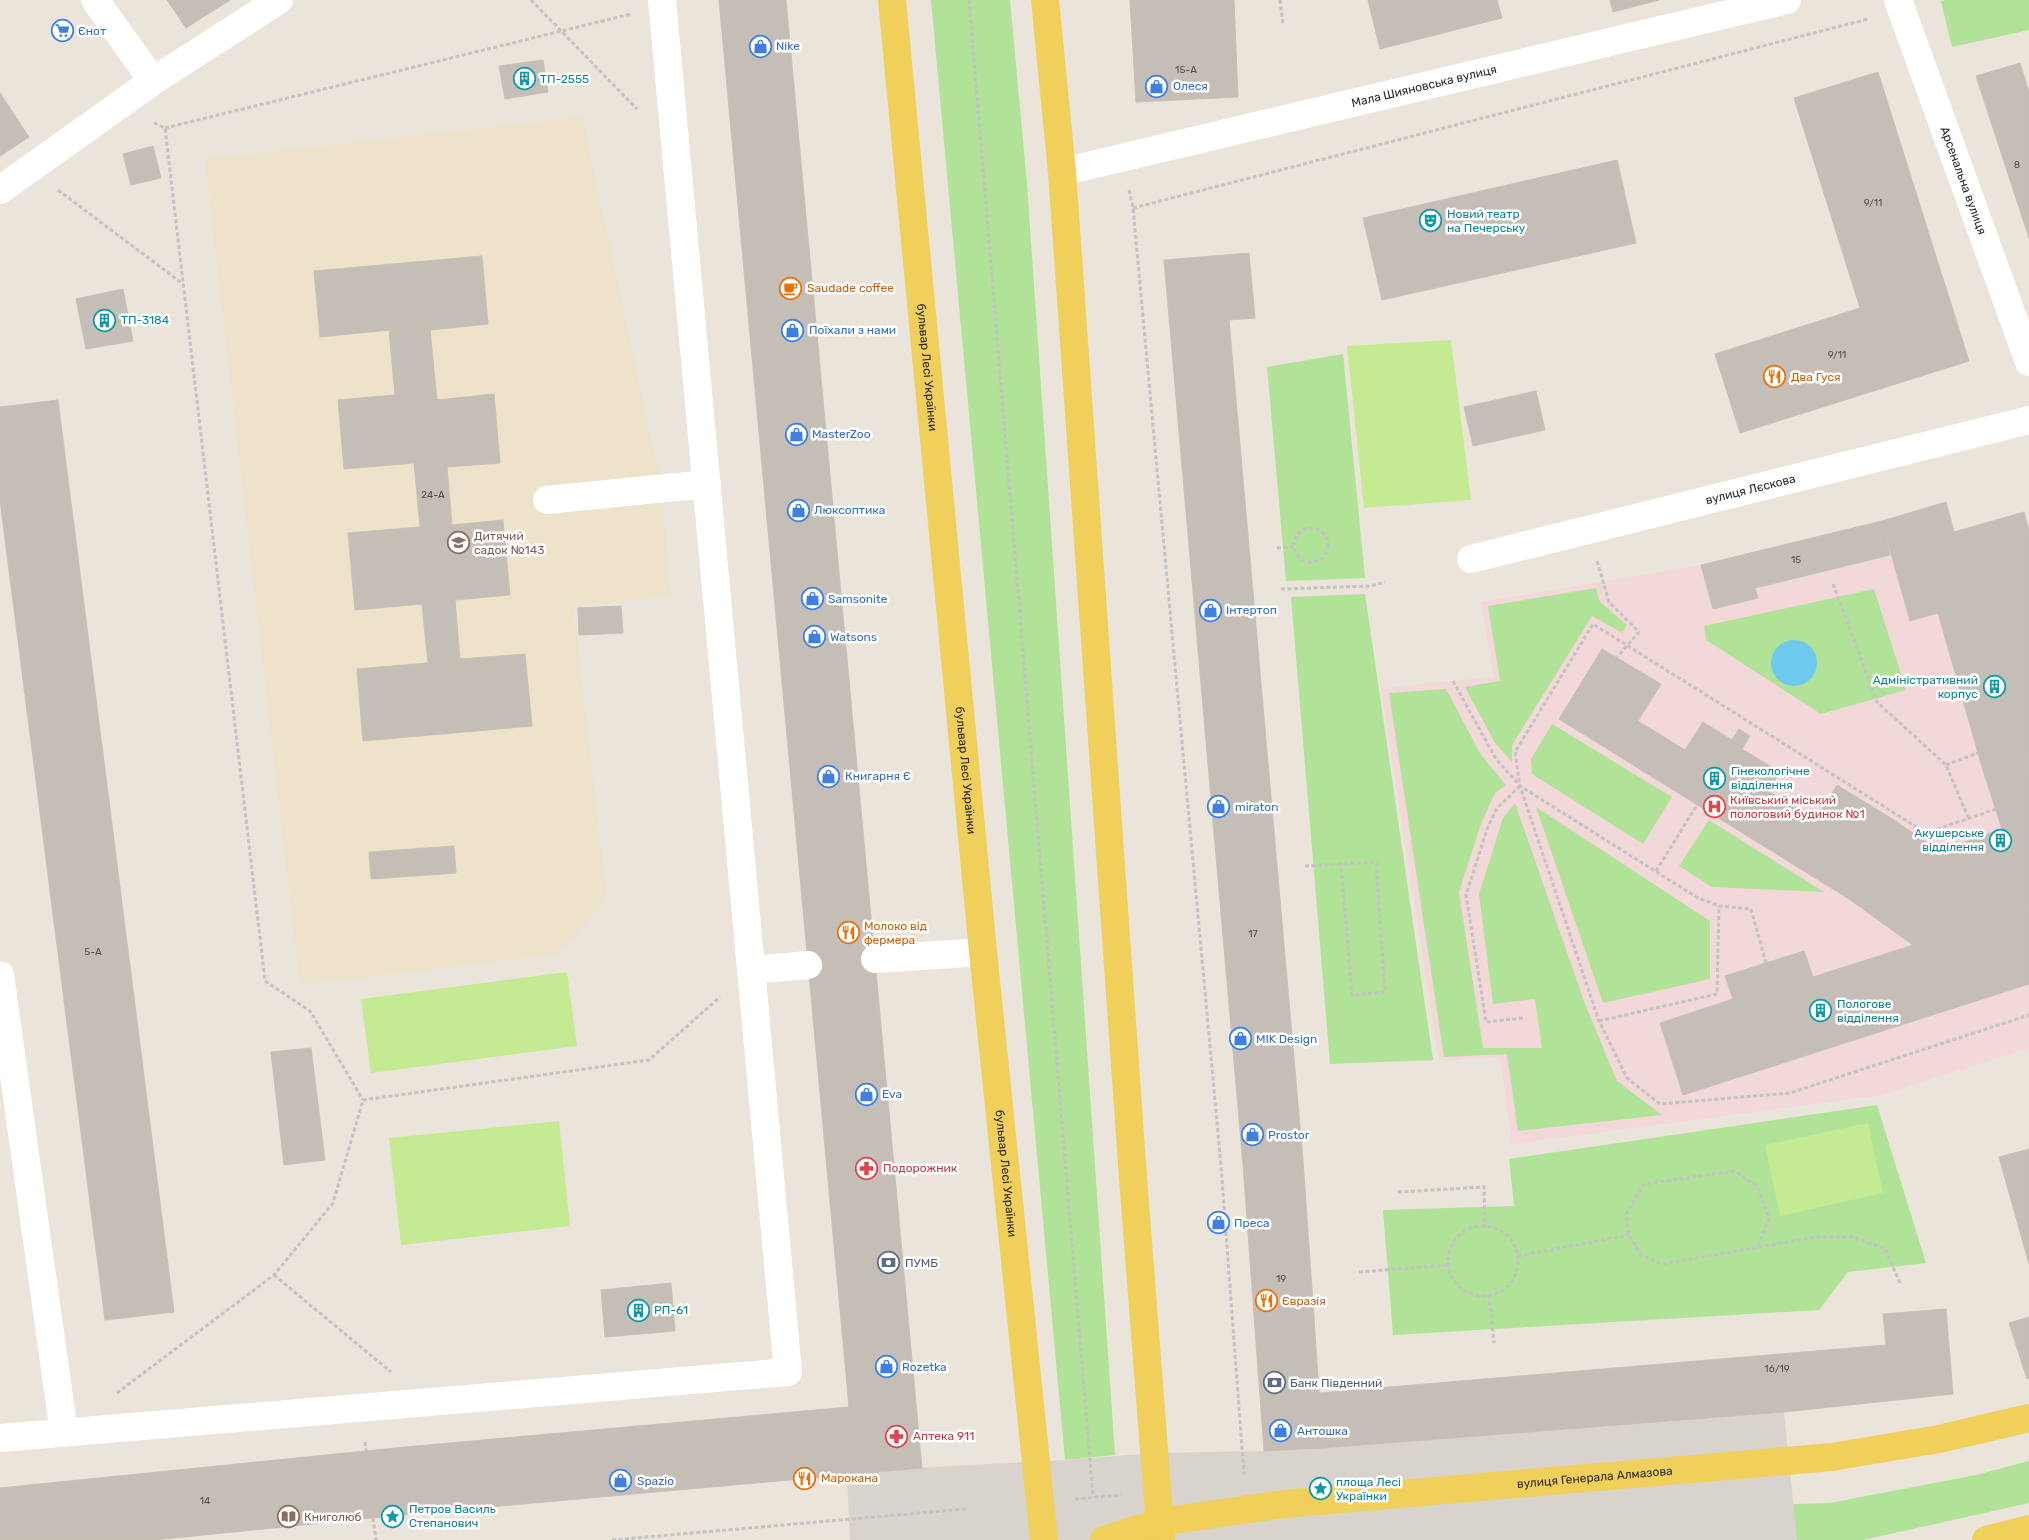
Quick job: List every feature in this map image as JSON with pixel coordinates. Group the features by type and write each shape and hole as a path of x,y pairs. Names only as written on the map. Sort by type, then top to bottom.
{"main road":[{"name":"бульвар Лесі Українки","path":"892,0 982,952 1044,1540"},
{"path":"1045,0 1062,172 1133,1178 1160,1531 1104,1540"},
{"name":"вулиця Генерала Алмазова","path":"1160,1531 1284,1504 1832,1457 1939,1439 2029,1418"},
{"path":"1986,1540 2029,1529"}],"street":[{"path":"95,0 153,81"},
{"path":"0,190 153,81 279,0"},
{"name":"Мала Шияновська вулиця","path":"1062,172 1788,0"},
{"path":"0,1438 788,1372 663,3"},
{"name":"Арсенальна вулиця","path":"1900,5 2029,362"},
{"name":"вулиця Лєскова","path":"1472,559 2029,420"},
{"path":"547,500 707,484"},
{"path":"875,959 982,952"},
{"path":"751,970 808,965"},
{"path":"0,975 64,1433"}],"path":[{"path":"532,0 676,149"},
{"path":"969,0 1093,1497"},
{"path":"1280,0 1283,25"},
{"path":"118,106 165,128 562,31 663,3"},
{"path":"1133,208 1900,5"},
{"path":"111,1398 274,1275 334,1203 363,1100 310,1011 265,981 165,128"},
{"path":"1122,159 1133,208 1221,1166 1243,1475 1252,1474"},
{"path":"29,169 183,285"},
{"path":"1306,528 1318,528 1326,536 1328,542 1326,554 1318,561 1312,562 1305,562 1293,547 1296,535 1306,528"},
{"path":"1277,548 1293,547"},
{"path":"1596,557 1609,602 1638,632 1616,657"},
{"path":"1281,590 1372,586 1385,582"},
{"path":"1833,584 1877,702 1946,765 1968,817"},
{"path":"1996,809 1926,832 1593,624 1515,752 1520,786 1599,1021 1627,1078 1660,1104 1790,1093 2029,1015"},
{"path":"1453,681 1496,758 1520,786 1698,898 1719,906 1751,908 1766,963"},
{"path":"1946,765 1978,753"},
{"path":"1520,786 1496,808 1487,829 1466,895 1486,1022 1522,1018"},
{"path":"1656,871 1697,804"},
{"path":"1305,866 1376,862 1385,992 1352,995 1341,864"},
{"path":"1599,1021 1716,994 1719,906"},
{"path":"363,1100 649,1060 751,970"},
{"path":"1758,1246 1769,1218 1758,1187 1735,1171 1644,1184 1626,1214 1628,1235 1641,1255 1662,1264 1816,1237 1853,1237 1885,1249 1900,1284"},
{"path":"1398,1192 1484,1187 1485,1226"},
{"path":"1473,1227 1497,1228 1507,1235 1514,1245 1518,1256 1516,1273 1510,1284 1501,1291 1489,1295 1477,1295 1459,1287 1452,1277 1448,1265 1453,1242 1462,1232 1473,1227"},
{"path":"1518,1256 1628,1235"},
{"path":"1358,1272 1448,1265"},
{"path":"274,1275 427,1401"},
{"path":"1489,1295 1494,1343"},
{"path":"1075,1499 1121,1495"},
{"path":"612,1540 966,1509"},
{"path":"373,1518 376,1540"}],"shaded area":[{"name":"Дитячий садок №143","path":"582,117 662,490 670,596 573,606 607,900 557,954 300,985 205,159"},
{"name":"Київський міський пологовий будинок №1","path":"1946,502 1955,532 2024,512 2029,530 2029,1048 1882,1095 1512,1144 1500,1057 1439,1061 1381,688 1494,677 1481,602 1701,565 1882,521"},
{"name":"площа Лесі Українки","path":"1784,1412 1797,1540 850,1540 847,1474 1154,1453 1323,1448"}],"green space":[{"path":"931,0 1010,0 1027,184 1115,1455 1065,1460"},
{"path":"2029,0 2029,30 1952,47 1941,1"},
{"path":"1451,340 1471,500 1364,508 1347,346"},
{"path":"1343,354 1365,578 1286,581 1267,367"},
{"path":"1596,588 1600,602 1627,625 1622,633 1592,616 1512,745 1512,762 1495,743 1465,687 1500,681 1488,606"},
{"path":"1874,589 1906,690 1821,714 1706,640 1704,626"},
{"path":"1365,594 1433,1060 1330,1064 1291,597"},
{"path":"1446,689 1481,755 1506,785 1495,793 1481,824 1459,892 1483,1048 1542,1048 1535,999 1493,1004 1479,894 1503,818 1515,803 1585,1004 1617,1081 1662,1115 1518,1131 1507,1054 1444,1057 1389,693"},
{"path":"1552,724 1672,797 1643,844 1532,774 1531,759"},
{"path":"1536,807 1710,921 1710,979 1603,1003"},
{"path":"1709,820 1824,892 1712,887 1679,866"},
{"path":"567,972 577,1046 371,1073 361,999"},
{"path":"1877,1105 1926,1263 1848,1272 1819,1310 1393,1335 1383,1210 1514,1206 1509,1159"},
{"path":"559,1121 570,1226 401,1245 389,1138"},
{"path":"1868,1123 1883,1193 1780,1216 1765,1145"},
{"path":"2029,1461 2029,1503 1863,1540 1462,1540 1793,1504 1830,1503 1976,1475"}],"water":[{"path":"1794,640 1807,644 1813,650 1817,663 1813,676 1807,682 1794,686 1781,682 1775,676 1771,663 1775,650 1781,644"}],"building":[{"path":"167,0 230,0 186,28"},
{"path":"719,0 786,0 922,1468 412,1514 405,1447 849,1407"},
{"path":"1130,0 1234,0 1238,97 1136,102"},
{"path":"1368,0 1497,0 1502,18 1380,49"},
{"path":"1610,0 1659,0 1613,12"},
{"name":"ТП-2555","path":"543,60 548,92 505,99 499,66"},
{"path":"2020,63 2029,92 2029,238 1976,76"},
{"path":"1878,72 1969,361 1740,433 1715,354 1860,308 1794,98"},
{"path":"0,93 29,137 0,156"},
{"path":"153,146 161,178 131,185 123,154"},
{"path":"1617,160 1636,243 1382,300 1363,218"},
{"path":"1249,253 1255,318 1229,320 1303,1160 1243,1165 1164,260"},
{"path":"482,256 488,324 430,330 437,400 494,394 500,463 447,467 452,525 503,520 510,595 455,600 460,659 525,654 532,726 363,741 357,669 428,663 422,604 355,610 348,533 420,527 414,463 344,469 338,400 395,395 389,330 320,337 314,271"},
{"name":"ТП-3184","path":"123,289 133,341 86,349 76,299"},
{"path":"1536,391 1545,430 1473,446 1464,407"},
{"path":"58,400 174,1312 105,1320 0,500 0,407"},
{"name":"Адміністративний корпус","path":"1946,502 1954,532 2024,512 2029,530 2029,773 2024,755 1982,767 1938,613 1910,621 1882,521"},
{"path":"1882,521 1890,555 1755,588 1758,598 1713,609 1701,565"},
{"path":"621,606 623,633 579,635 578,608"},
{"name":"Гінекологічне відділення","path":"1602,649 1661,684 1638,721 1685,750 1703,722 1732,740 1739,729 1750,736 1742,749 1780,772 1768,791 1815,820 1837,785 1897,822 1849,899 1559,719"},
{"name":"Акушерське відділення","path":"2024,755 2029,773 2029,908 1913,945 1849,899 1897,822 1939,851 2002,829 1982,767"},
{"path":"454,846 456,873 371,879 369,852"},
{"name":"Пологове відділення","path":"2029,908 2029,984 1683,1095 1660,1023 1733,999 1725,976 1804,951 1813,977"},
{"path":"311,1048 325,1160 284,1165 271,1052"},
{"path":"2029,1149 2029,1264 1999,1157"},
{"path":"1303,1160 1323,1448 1264,1451 1243,1165"},
{"name":"РП-61","path":"671,1283 675,1331 605,1337 601,1290"},
{"path":"1946,1309 1953,1394 1784,1412 1323,1448 1319,1393 1886,1345 1883,1314"},
{"path":"2029,1317 2029,1378 2027,1379 2009,1323"},
{"path":"405,1447 412,1514 154,1540 0,1540 0,1488"}],"place":[{"name":"Єнот","path":"62,31"},
{"name":"Nike","path":"760,46"},
{"name":"ТП-2555","path":"524,79"},
{"name":"Олеся","path":"1157,86"},
{"name":"Новий театр на Печерську","path":"1431,221"},
{"name":"Saudade coffee","path":"791,288"},
{"name":"ТП-3184","path":"105,320"},
{"name":"Поїхали з нами","path":"793,330"},
{"name":"Два Гуся","path":"1775,377"},
{"name":"MasterZoo","path":"796,434"},
{"name":"Люксоптика","path":"798,510"},
{"name":"Дитячий садок №143","path":"458,543"},
{"name":"Samsonite","path":"812,599"},
{"name":"Інтертоп","path":"1210,610"},
{"name":"Watsons","path":"814,637"},
{"name":"Адміністративний корпус","path":"1994,687"},
{"name":"Книгарня Є","path":"829,776"},
{"name":"Гінекологічне відділення","path":"1715,778"},
{"name":"miraton","path":"1219,807"},
{"name":"Київський міський пологовий будинок №1","path":"1714,807"},
{"name":"Акушерське відділення","path":"2000,840"},
{"name":"Молоко від фермера","path":"848,933"},
{"name":"Пологове відділення","path":"1821,1011"},
{"name":"MIK Design","path":"1240,1039"},
{"name":"Eva","path":"866,1094"},
{"name":"Prostor","path":"1252,1135"},
{"name":"Подорожник","path":"867,1168"},
{"name":"Преса","path":"1218,1223"},
{"name":"ПУМБ","path":"889,1263"},
{"name":"Євразія","path":"1266,1301"},
{"name":"РП-61","path":"638,1310"},
{"name":"Rozetka","path":"886,1367"},
{"name":"Банк Пiвденний","path":"1274,1383"},
{"name":"Антошка","path":"1281,1431"},
{"name":"Аптека 911","path":"897,1436"},
{"name":"Марокана","path":"805,1478"},
{"name":"Spazio","path":"621,1481"},
{"name":"площа Лесі Українки","path":"1320,1489"},
{"name":"Петров Василь Степанович","path":"393,1516"},
{"name":"Книголюб","path":"288,1517"}]}
